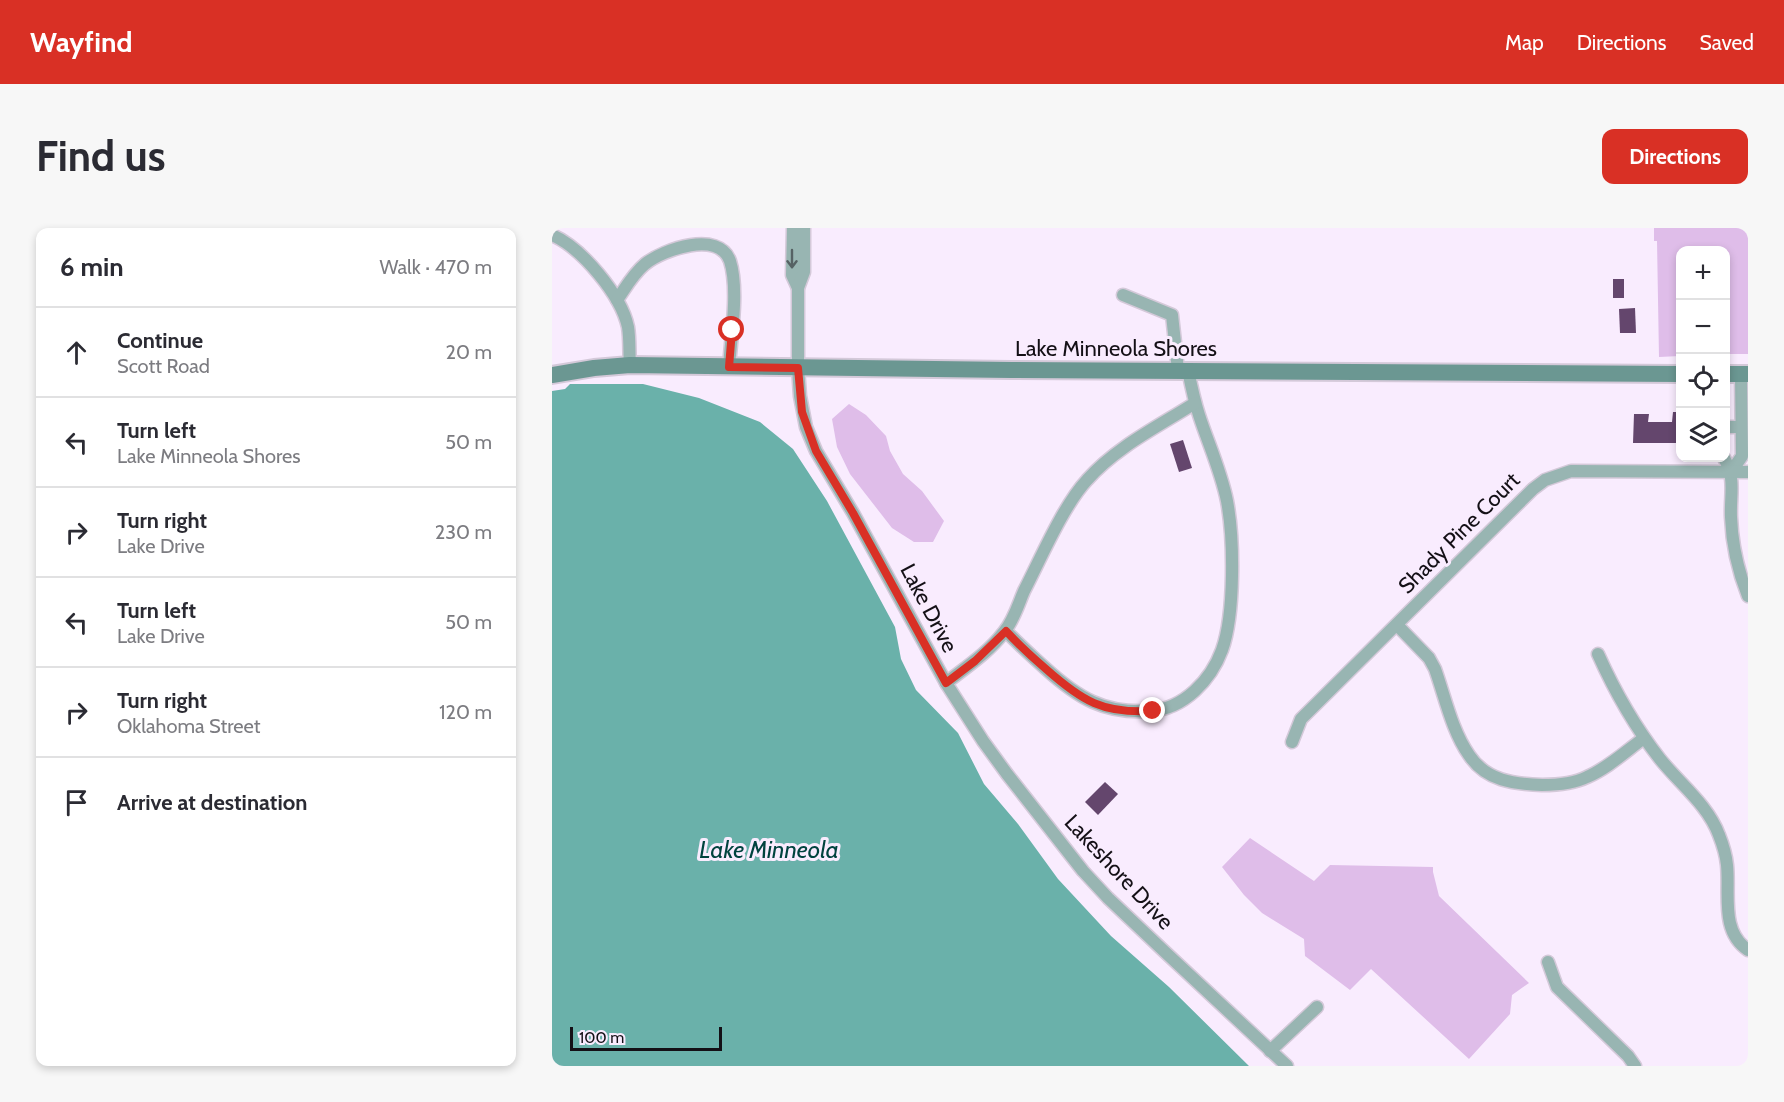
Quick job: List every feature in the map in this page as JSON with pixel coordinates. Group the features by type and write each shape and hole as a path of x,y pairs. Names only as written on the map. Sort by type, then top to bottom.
{"main road":[{"name":"Lake Minneola Shores","path":"552,375 630,365 1676,374"}],"street":[{"path":"792,228 792,275 798,288"},
{"path":"798,288 804,272 804,228"},
{"path":"552,235 562,239 582,258 605,282 617,300 628,327 630,365"},
{"path":"617,300 633,275 659,254 687,246 710,244 724,251 734,274 729,367"},
{"name":"Lake Drive","path":"798,288 798,368 802,412 816,451 853,513 946,683 975,661 1006,631 1051,539 1087,480 1137,440 1196,403"},
{"path":"1006,631 1070,690 1098,705 1118,710 1153,711 1175,705 1196,690 1214,666 1222,649 1231,590 1231,541 1223,486 1183,370 1172,315 1123,295"},
{"path":"1731,472 1742,456 1738,374"},
{"path":"1730,427 1741,427"},
{"path":"1726,462 1731,472 1733,542 1748,596"},
{"name":"Shady Pine Court","path":"1292,742 1301,719 1533,489 1551,477 1571,471 1748,472"},
{"path":"1397,624 1429,658 1435,669 1460,739 1470,758 1497,778 1519,784 1557,785 1578,781 1590,776 1644,738"},
{"path":"1598,654 1625,709 1644,738 1701,806 1718,831 1727,863 1728,918 1736,939 1748,950"},
{"name":"Lakeshore Drive","path":"946,683 1007,774 1083,870 1116,906 1287,1066"},
{"path":"1548,962 1557,987 1628,1056 1635,1066"},
{"path":"1270,1051 1317,1007"}],"shaded area":[{"path":"1654,228 1748,228 1748,354 1730,354 1730,246 1676,246 1676,356 1659,357 1657,241 1654,241"},
{"path":"849,404 866,415 886,436 890,451 903,474 922,491 944,521 933,542 914,542 892,528 850,474 837,447 832,419"},
{"path":"1250,838 1314,881 1330,865 1433,867 1439,896 1529,983 1512,995 1510,1014 1469,1059 1371,969 1350,990 1305,956 1304,939 1262,913 1244,895 1222,867"}],"water":[{"name":"Lake Minneola","path":"570,384 643,384 699,398 760,422 793,449 827,501 895,627 901,659 916,690 958,733 984,784 1018,824 1058,879 1111,936 1169,987 1249,1066 552,1066 552,391 565,389"}],"building":[{"path":"1613,279 1624,279 1624,298 1613,298"},
{"path":"1635,308 1636,333 1620,333 1619,309"},
{"path":"1673,412 1676,412 1676,443 1633,443 1634,414 1649,414 1648,422 1672,422"},
{"path":"1183,440 1192,468 1179,472 1170,444"},
{"path":"1105,782 1118,794 1098,815 1085,802"}],"route":[{"path":"732,330 729,367 798,368 802,412 816,451 853,513 946,683 975,661 1006,631 1042,666 1083,698 1118,710 1153,711"}]}
